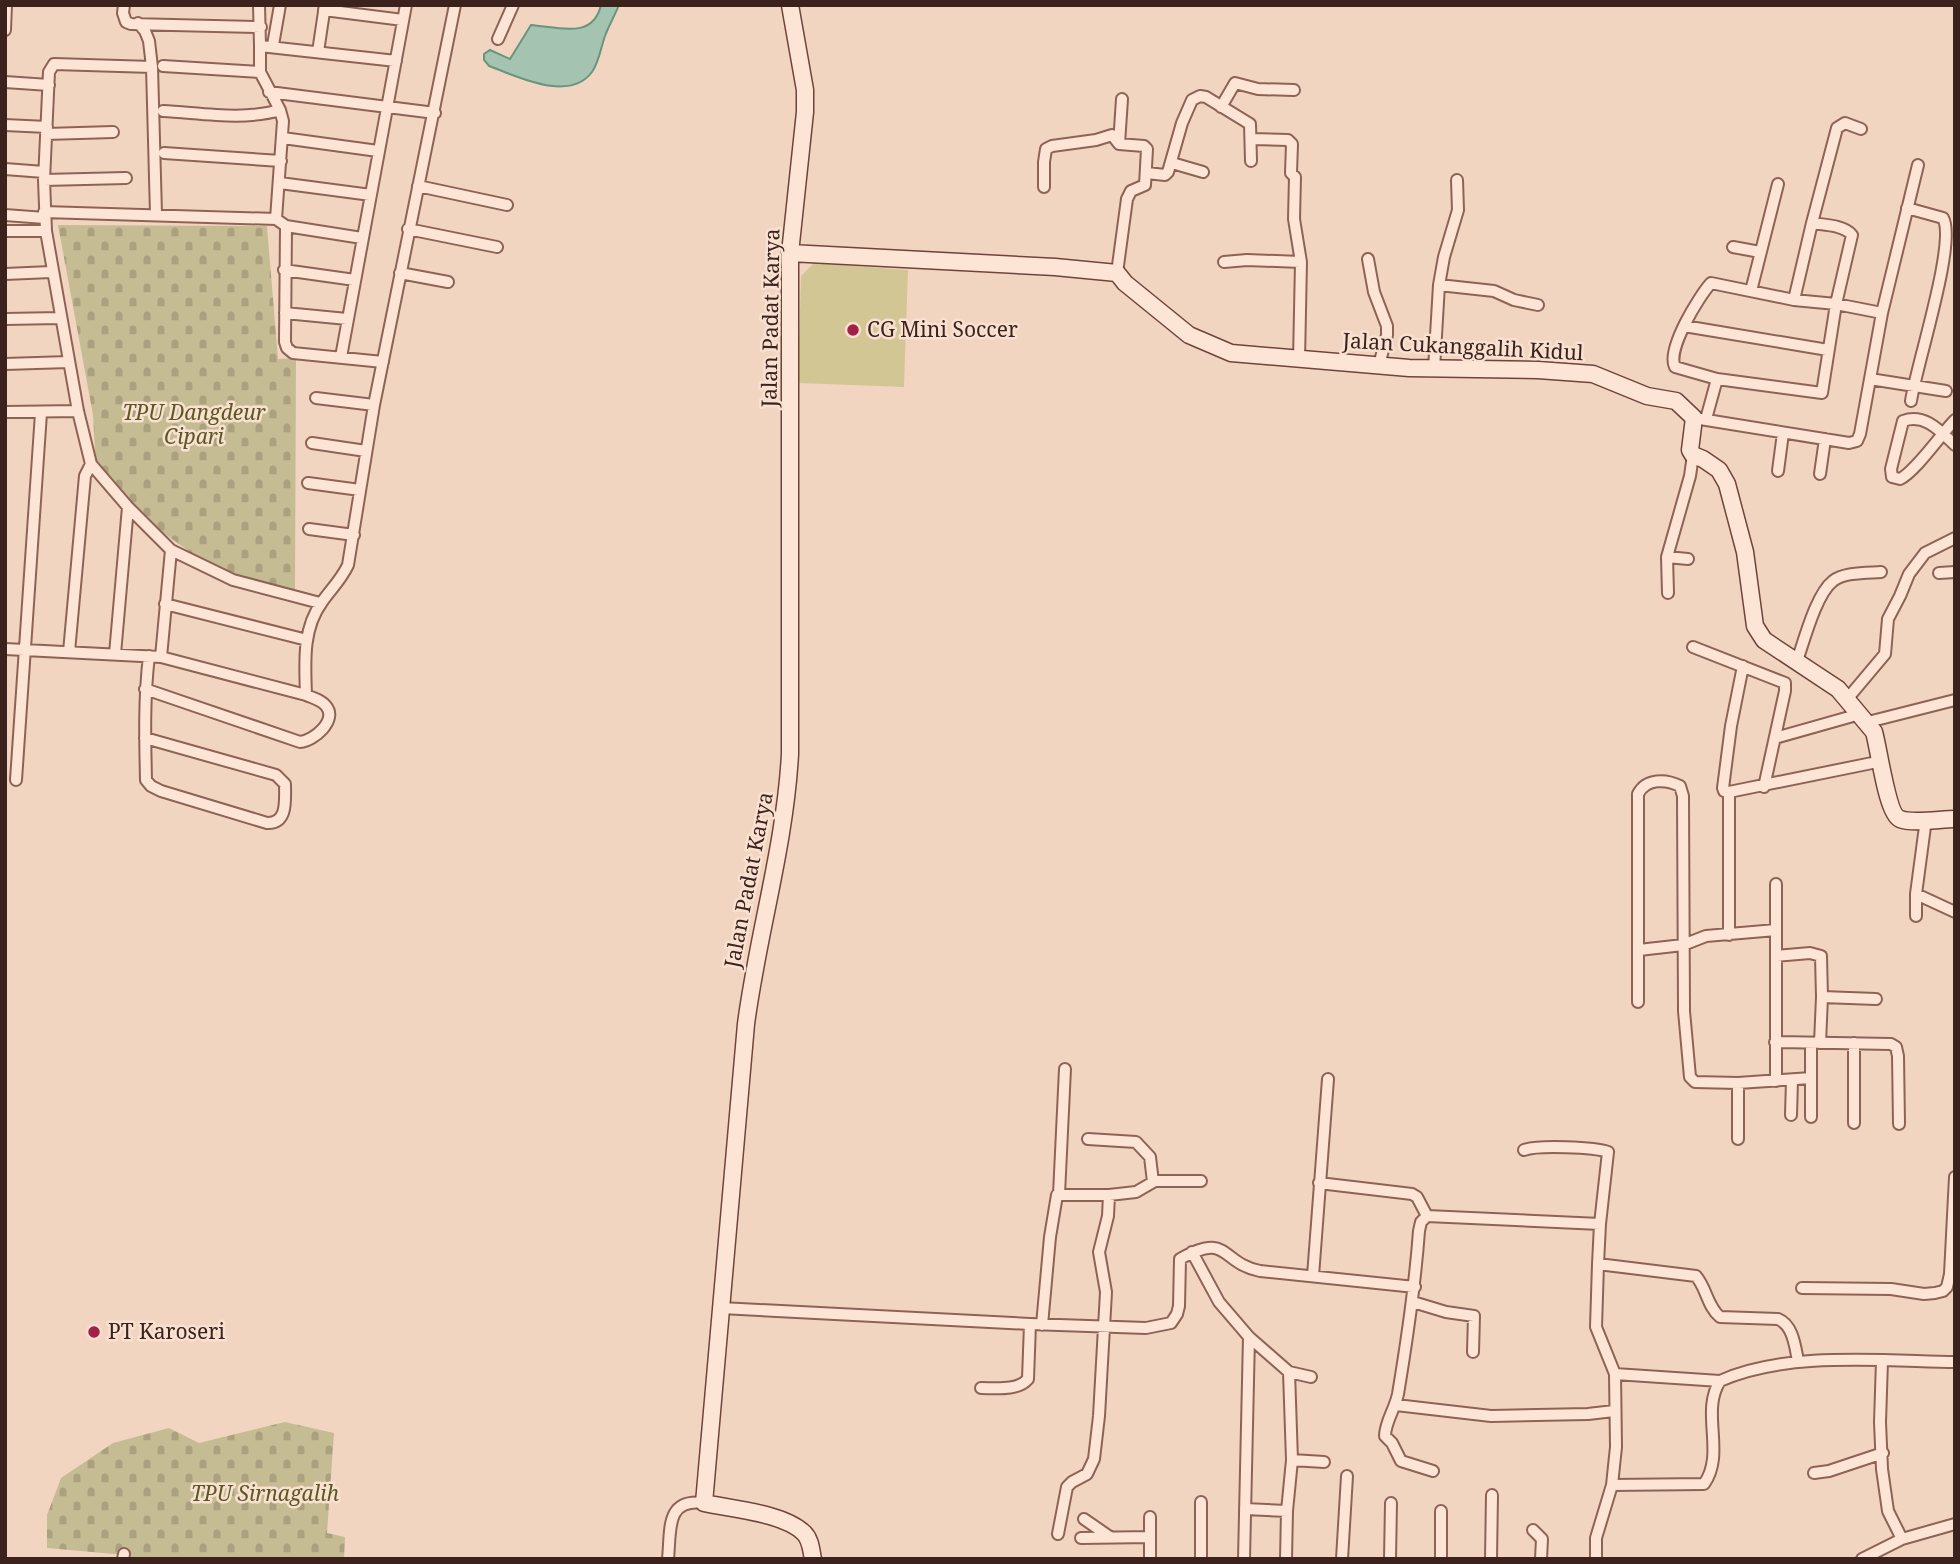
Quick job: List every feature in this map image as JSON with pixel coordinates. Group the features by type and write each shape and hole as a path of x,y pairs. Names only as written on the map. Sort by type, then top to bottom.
{"street":[{"path":"5,30 6,5"},
{"path":"124,5 126,22 261,27"},
{"path":"259,5 260,72 279,110 283,138 276,219"},
{"path":"273,45 280,5"},
{"path":"341,357 406,5"},
{"path":"306,695 307,640 320,603 345,572 354,535 374,405 455,5"},
{"path":"498,39 513,5"},
{"name":"Jalan Padat Karya","path":"704,1503 746,1024 752,979 785,821 788,789 790,253 805,90 790,5"},
{"path":"318,52 324,8 403,20"},
{"path":"138,23 145,32 158,66 156,214"},
{"path":"260,46 273,45 396,61"},
{"path":"260,72 54,64 49,72 48,85 44,176 46,231 51,272 90,464 171,550 233,580 320,603"},
{"path":"5,82 48,85"},
{"path":"1221,107 1235,83 1258,89 1294,90"},
{"path":"270,92 435,113"},
{"path":"1147,173 1165,175 1172,163 1182,123 1192,100 1200,96 1248,122 1251,126 1251,161"},
{"path":"1119,144 1122,99"},
{"path":"163,111 254,116 279,110"},
{"path":"1794,300 1837,128 1845,123 1861,129"},
{"path":"5,125 46,130 113,132"},
{"path":"790,253 1055,267 1117,273 1127,199 1132,191 1145,185 1148,152 1145,148 1119,144 1112,135 1046,149 1044,187"},
{"path":"283,138 378,151"},
{"path":"1252,139 1288,140 1292,144 1290,165 1291,173 1295,177 1294,219 1301,262 1300,360"},
{"path":"164,153 281,161"},
{"path":"1172,163 1203,172"},
{"path":"1700,419 1849,443 1857,441 1882,313 1917,165"},
{"path":"5,169 44,176 126,178"},
{"path":"1434,369 1439,285 1458,210 1457,180"},
{"path":"280,183 371,195"},
{"path":"1751,290 1778,184"},
{"path":"418,186 506,205"},
{"path":"1907,208 1943,218 1947,232 1944,258 1912,401"},
{"path":"5,215 156,214 276,219 286,226 362,238"},
{"path":"1812,223 1843,228 1852,235 1836,304 1819,406"},
{"path":"286,226 284,270 287,348 293,353 383,362"},
{"path":"408,229 497,247"},
{"path":"5,231 46,231"},
{"path":"1733,247 1760,253"},
{"path":"1368,259 1374,292 1387,326 1379,365"},
{"path":"1224,262 1301,262"},
{"path":"284,270 355,280"},
{"path":"5,274 51,272"},
{"path":"400,273 448,282"},
{"name":"Jalan Cukanggalih Kidul","path":"1117,273 1168,319 1205,343 1231,353 1434,369 1538,370 1592,374 1647,396 1676,401 1700,419"},
{"path":"1822,393 1717,379 1675,367 1673,356 1684,326 1711,283 1794,300 1836,304 1882,313"},
{"path":"1439,285 1494,291 1514,300 1538,304"},
{"path":"285,313 348,319"},
{"path":"5,319 60,318"},
{"path":"1684,326 1828,350"},
{"path":"5,364 69,362"},
{"path":"1668,593 1667,557 1690,477 1693,455 1690,450 1717,379"},
{"path":"1870,379 1946,391"},
{"path":"316,398 374,405"},
{"path":"5,412 78,411"},
{"path":"16,780 41,413"},
{"path":"1955,420 1942,433 1908,474 1900,479 1892,477 1891,469 1903,421 1924,420 1942,433 1955,445"},
{"path":"1778,471 1783,433"},
{"path":"1820,474 1825,439"},
{"path":"312,443 366,451"},
{"path":"1693,455 1719,470 1727,484 1745,552 1755,626 1759,635 1838,689 1864,718 1874,732 1889,805 1896,817 1904,821 1955,819"},
{"path":"69,652 85,476 90,464"},
{"path":"308,483 360,490"},
{"path":"115,654 128,507"},
{"path":"309,529 354,535"},
{"path":"1848,698 1885,653 1888,619 1909,574 1925,553 1955,538"},
{"path":"145,738 276,775 285,784 284,810 280,820 267,823 151,786 146,779 145,738 145,689 155,657 165,604 171,550"},
{"path":"1667,557 1688,559"},
{"path":"1797,661 1823,594 1833,580 1850,575 1881,572"},
{"path":"1939,573 1955,572"},
{"path":"165,604 307,640"},
{"path":"1693,647 1785,683 1763,787"},
{"path":"5,649 155,657 306,695 325,704 329,712 317,735 303,742 145,689"},
{"path":"1743,666 1731,726 1724,791 1763,787 1882,761"},
{"path":"1775,738 1955,700"},
{"path":"1638,1002 1638,794 1642,786 1652,782 1670,781 1680,786 1683,796 1684,1012 1690,1077 1695,1082 1738,1083 1811,1079"},
{"path":"1729,792 1729,935"},
{"path":"1916,916 1916,894 1926,819"},
{"path":"1776,884 1776,1080"},
{"path":"1916,894 1955,912"},
{"path":"1639,950 1683,945 1706,936 1776,930"},
{"path":"1776,956 1810,953 1821,956 1822,997 1811,1079 1811,1117"},
{"path":"1822,997 1876,999"},
{"path":"1775,1042 1891,1044 1896,1047 1899,1124"},
{"path":"1854,1043 1854,1123"},
{"path":"1042,1325 1055,1197 1059,1194 1065,1069"},
{"path":"1313,1276 1328,1079"},
{"path":"1791,1115 1792,1080"},
{"path":"1738,1083 1738,1139"},
{"path":"1088,1139 1136,1142 1150,1157 1153,1182"},
{"path":"1524,1150 1549,1146 1608,1152 1600,1224 1596,1326 1615,1374 1616,1447 1612,1485 1596,1538 1596,1559"},
{"path":"1802,1288 1899,1290 1924,1294 1943,1291 1947,1287 1950,1274 1955,1177"},
{"path":"1059,1194 1109,1195 1136,1192 1153,1182 1201,1181"},
{"path":"1319,1183 1412,1194 1417,1197 1427,1216"},
{"path":"1058,1534 1067,1487 1087,1474 1094,1459 1106,1292 1099,1252 1108,1216 1109,1195"},
{"path":"1433,1471 1401,1461 1392,1443 1385,1436 1396,1405 1413,1303 1421,1222 1427,1216 1600,1224"},
{"path":"721,1308 1146,1328 1171,1323 1179,1306 1180,1259 1203,1247 1226,1251 1245,1268 1415,1287"},
{"path":"1192,1252 1219,1302 1248,1337 1289,1372 1311,1377"},
{"path":"1598,1264 1696,1276 1702,1283 1713,1311 1720,1317 1785,1322 1790,1330 1798,1361"},
{"path":"1413,1303 1474,1316 1473,1352"},
{"path":"981,1388 1017,1387 1025,1384 1028,1379 1030,1324"},
{"path":"1244,1559 1248,1337"},
{"path":"1615,1374 1720,1381 1734,1375 1798,1361 1955,1362"},
{"path":"1882,1361 1882,1469 1888,1511 1902,1539"},
{"path":"1286,1559 1292,1460 1289,1372"},
{"path":"1612,1485 1704,1484 1713,1468 1713,1402 1720,1381"},
{"path":"1396,1405 1491,1416 1614,1411"},
{"path":"1814,1474 1882,1453"},
{"path":"1292,1460 1324,1462"},
{"path":"1342,1559 1347,1476"},
{"path":"1491,1559 1492,1495"},
{"path":"1201,1502 1201,1559"},
{"path":"668,1559 673,1517 676,1510 688,1503 704,1503 782,1521 803,1532 810,1542 813,1559"},
{"path":"1390,1559 1391,1503"},
{"path":"1245,1509 1287,1511"},
{"path":"1441,1511 1441,1559"},
{"path":"1150,1517 1150,1559"},
{"path":"1084,1519 1110,1537"},
{"path":"1862,1559 1902,1539 1955,1524"},
{"path":"1533,1530 1542,1539 1541,1559"},
{"path":"1081,1538 1150,1538"}],"green space":[{"name":"TPU Dangdeur Cipari","path":"58,225 267,226 278,359 296,358 295,591 215,570 133,511 96,470 93,415"},
{"name":"TPU Sirnagalih","path":"285,1422 334,1433 327,1533 345,1537 344,1559 125,1559 125,1555 47,1548 47,1515 61,1478 113,1443 169,1428 199,1443"}],"shaded area":[{"path":"601,5 619,5 594,68 582,81 570,86 542,84 489,66 484,60 484,54 490,50 510,59 531,25 563,29 582,27 597,16"},
{"name":"CG Mini Soccer","path":"814,263 908,270 904,387 798,383 801,276"}],"place":[{"name":"CG Mini Soccer","path":"853,330"},
{"name":"PT Karoseri","path":"94,1332"}]}
